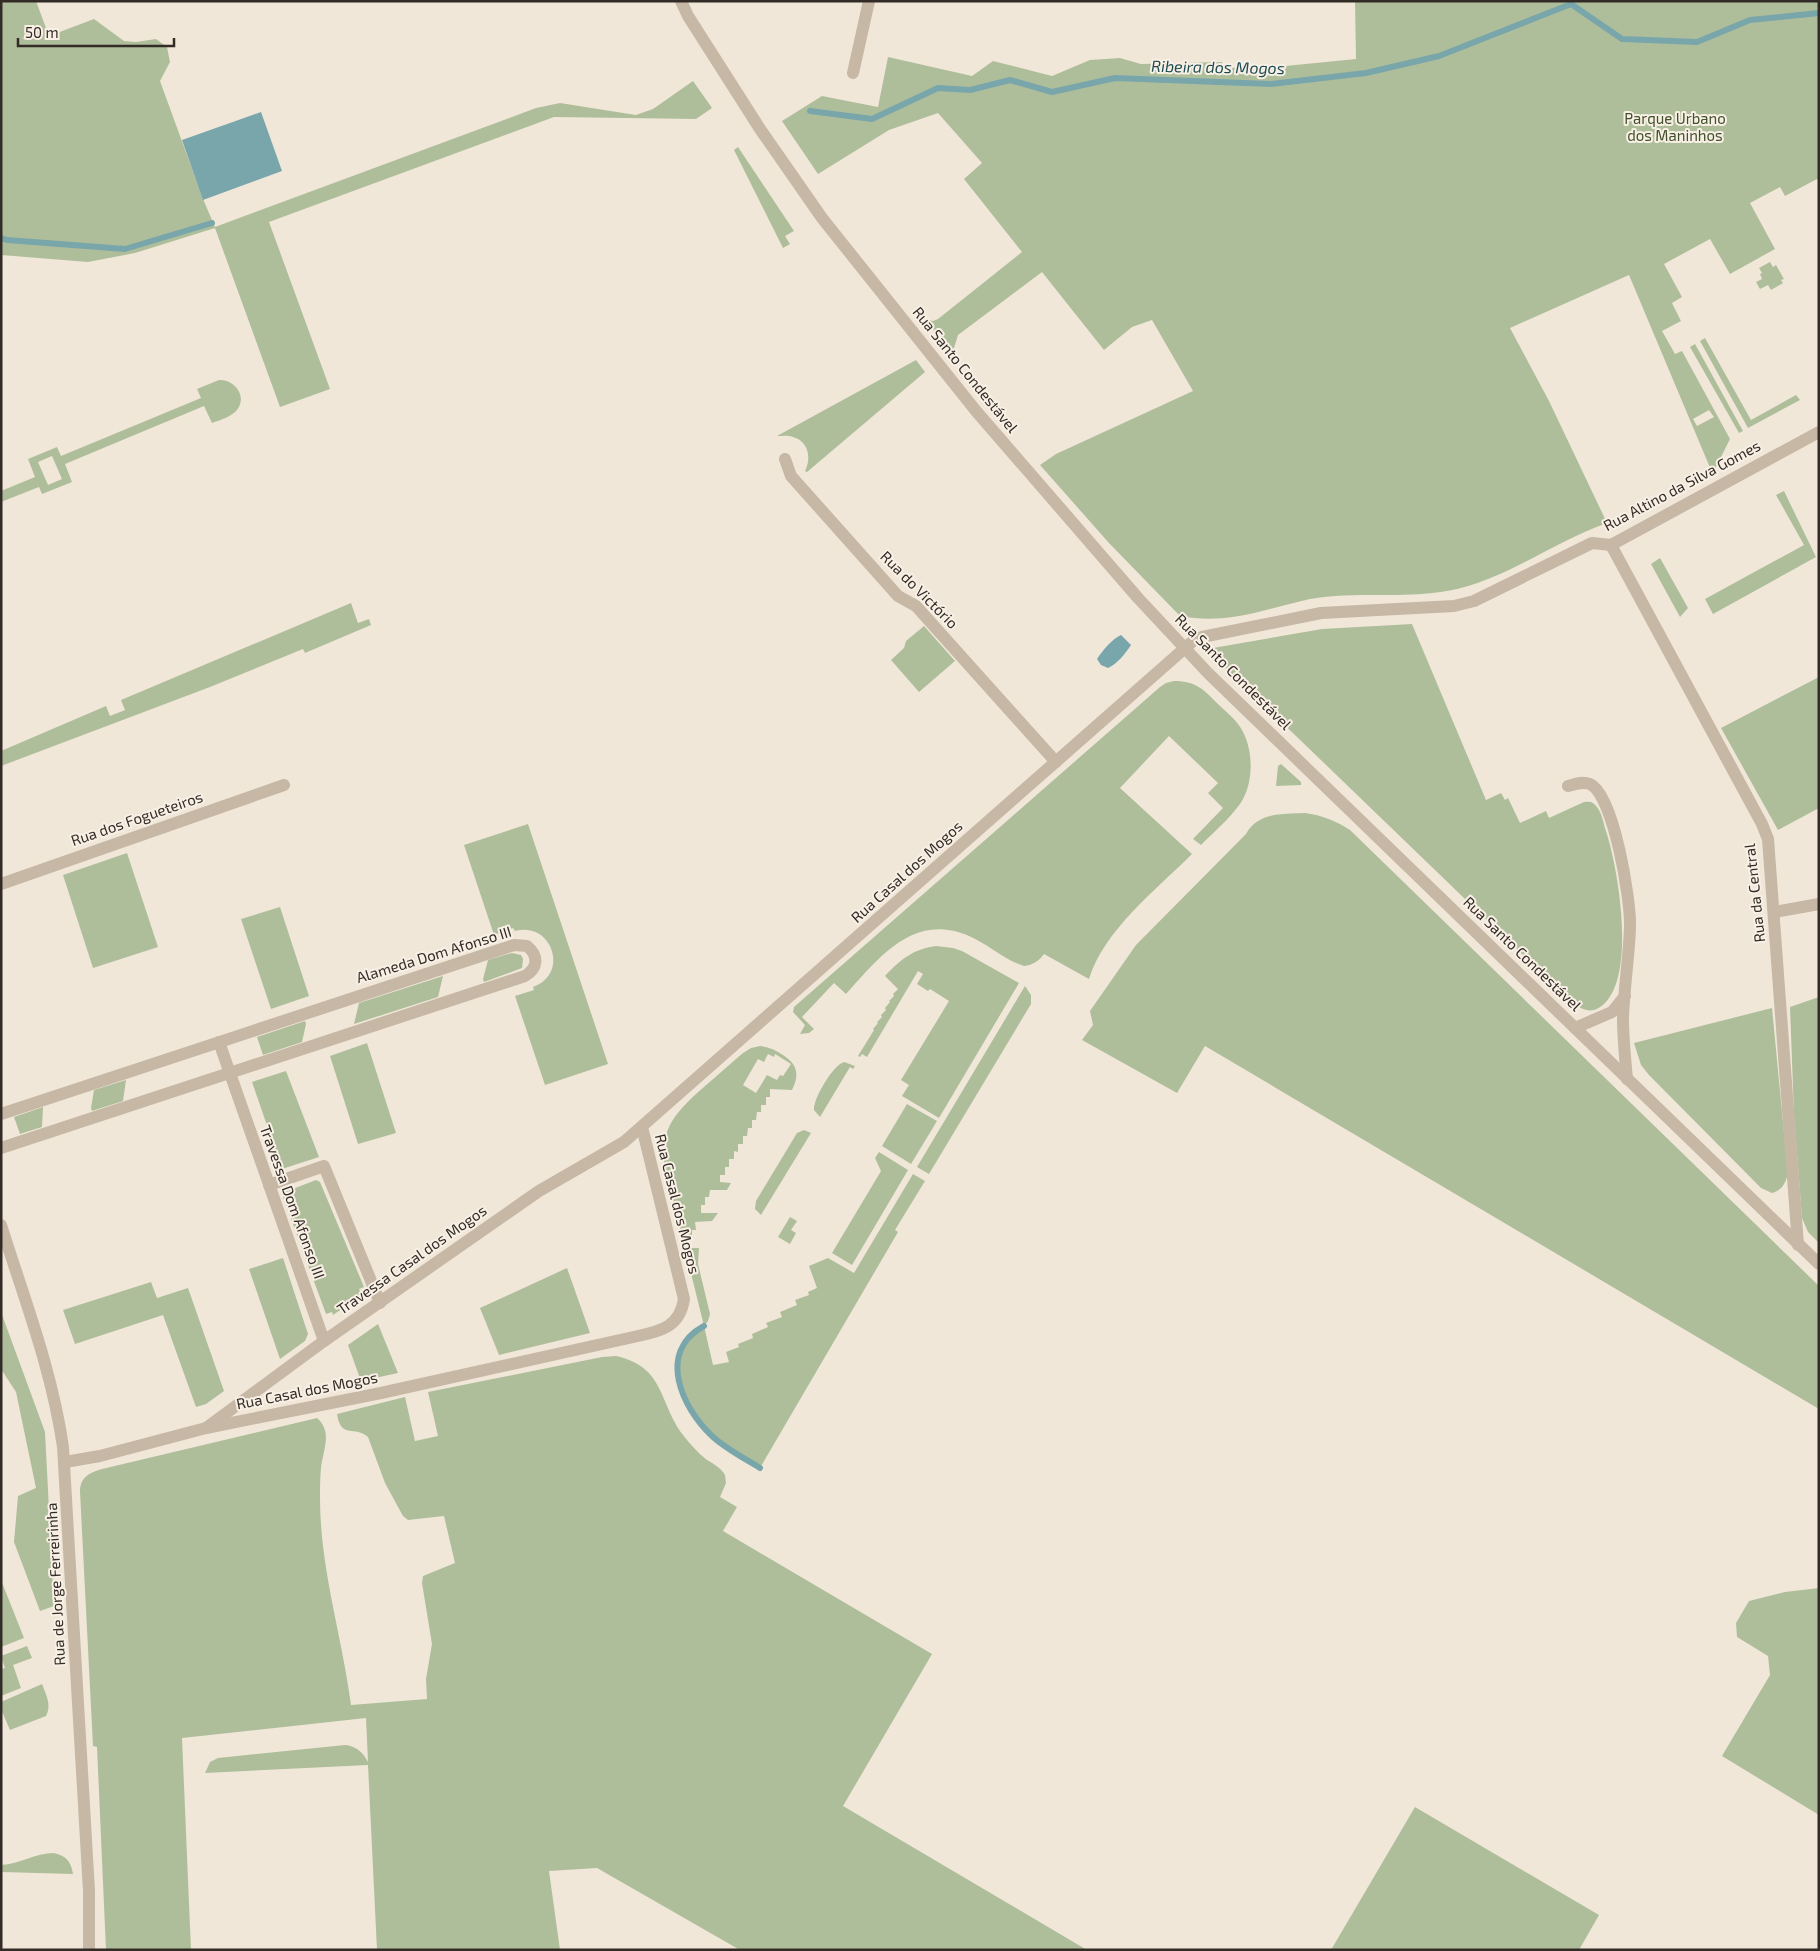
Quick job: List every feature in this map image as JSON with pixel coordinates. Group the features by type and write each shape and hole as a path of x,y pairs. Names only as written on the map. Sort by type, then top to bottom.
{"street":[{"name":"Rua Santo Condestável","path":"681,1 688,16 760,129 822,218 976,410 1138,598 1208,673 1819,1264"},
{"path":"688,16 691,1"},
{"path":"853,73 869,1"},
{"name":"Rua Altino da Silva Gomes","path":"1184,648 1202,637 1321,613 1454,606 1474,601 1592,543 1611,545 1819,432"},
{"name":"Rua do Victório","path":"785,459 788,472 797,483 898,596 916,606 1056,762"},
{"name":"Rua da Central","path":"1611,545 1762,824 1768,839 1798,1245"},
{"name":"Rua Casal dos Mogos","path":"65,1462 100,1456 206,1428 381,1394 484,1369 638,1336 667,1327 682,1312 684,1299 642,1127 1184,648"},
{"path":"1568,786 1583,782 1597,789 1606,807 1619,848 1627,889 1630,925 1623,1039 1627,1079"},
{"name":"Rua dos Fogueteiros","path":"1,884 284,785"},
{"path":"1774,912 1819,904"},
{"name":"Alameda Dom Afonso III","path":"1,1114 514,945 527,946 535,955 535,966 525,976 1,1148"},
{"path":"1575,1028 1612,1012 1625,996"},
{"path":"219,1042 229,1073"},
{"name":"Travessa Dom Afonso III","path":"229,1073 324,1341"},
{"name":"Travessa Casal dos Mogos","path":"206,1428 324,1341 539,1191 624,1142 642,1127"},
{"path":"269,1185 324,1166 380,1303"},
{"name":"Rua de Jorge Ferreirinha","path":"1,1225 48,1373 56,1405 65,1462 89,1892 89,1950"}],"green space":[{"path":"1,1 36,1 49,36 94,19 124,41 136,42 156,39 167,47 170,62 160,81 215,227 536,108 560,103 636,115 653,109 693,81 712,108 696,119 554,117 269,222 330,389 280,407 215,228 135,253 88,262 1,255"},
{"name":"Parque Urbano dos Maninhos","path":"1355,1 1819,1 1819,181 1817,179 1785,196 1780,187 1750,203 1775,249 1730,274 1710,239 1664,264 1682,297 1672,303 1681,321 1662,331 1675,354 1682,351 1730,439 1715,469 1711,470 1629,275 1510,328 1549,401 1607,523 1567,540 1488,579 1447,591 1310,599 1246,615 1214,619 1180,616 1109,543 1040,465 1056,454 1193,391 1152,320 1132,327 1104,350 1042,272 958,335 954,348 955,356 925,319 933,321 938,319 1022,252 964,179 982,163 938,113 889,130 818,174 782,121 822,96 878,107 888,57 972,76 993,61 1052,76 1090,60 1120,58 1141,64 1222,62 1223,67 1254,69 1356,59","holes":["1709,410 1714,417 1697,426 1693,419"]},
{"path":"738,147 794,231 785,236 790,244 783,248 734,150"},
{"path":"1770,262 1773,267 1776,265 1784,279 1781,280 1783,283 1771,290 1768,285 1760,289 1756,282 1762,279 1760,274 1762,273 1759,268"},
{"path":"1705,338 1751,420 1796,395 1800,400 1748,428 1700,341"},
{"path":"1695,344 1743,431 1739,433 1690,347"},
{"path":"916,360 925,372 807,472 805,471 808,456 802,442 791,436 777,436"},
{"path":"219,380 225,380 238,389 241,399 240,405 232,415 212,423 204,406 65,464 72,482 42,494 39,487 1,502 1,491 35,477 28,459 57,447 61,456 201,398 197,389","holes":["52,456 62,479 48,485 38,462"]},
{"path":"1784,491 1816,557 1713,614 1705,599 1804,545 1776,495"},
{"path":"1660,558 1688,608 1680,617 1651,564"},
{"path":"351,603 358,623 369,619 371,625 305,653 303,649 210,687 1,766 1,751 106,706 110,716 125,710 121,700"},
{"path":"1412,624 1486,800 1501,793 1505,800 1508,798 1520,823 1546,811 1549,818 1584,802 1593,803 1600,812 1615,867 1622,918 1622,944 1620,968 1614,988 1605,1003 1598,1009 1587,1010 1575,1005 1212,655 1213,648 1322,629"},
{"path":"924,626 955,661 919,692 891,660 904,648 906,641"},
{"path":"1819,677 1819,808 1778,830 1721,728"},
{"path":"1174,681 1182,681 1200,687 1238,724 1243,732 1250,753 1251,764 1248,785 1245,795 1236,810 1201,845 1193,839 1223,808 1208,793 1218,783 1169,736 1120,788 1192,854 1119,927 1096,961 1089,979 1044,954 1036,962 1024,966 969,936 949,930 931,930 914,934 899,942 871,966 846,994 834,983 802,1017 814,1029 809,1033 800,1034 805,1025 793,1012 794,1007 1160,687"},
{"path":"1281,764 1301,782 1301,785 1276,786 1278,766"},
{"path":"1305,813 1329,819 1350,830 1819,1286 1819,1409 1205,1046 1177,1093 1082,1040 1093,1025 1090,1011 1136,945 1251,827 1264,818 1271,816"},
{"path":"528,824 608,1064 545,1085 515,996 534,990 533,987 544,980 551,971 553,961 552,950 547,941 539,934 528,930 515,931 513,928 494,935 464,845"},
{"path":"127,853 158,947 93,968 63,875"},
{"path":"280,907 309,996 271,1009 241,919"},
{"path":"936,946 962,951 1019,983 939,1118 902,1096 909,1085 901,1080 949,1001 930,989 928,991 917,984 923,974 918,971 867,1057 862,1054 860,1057 858,1056 877,1022 882,1017 881,1015 886,1010 885,1008 889,1001 894,996 893,994 898,989 885,976 908,956 928,947"},
{"path":"512,953 521,955 523,959 522,968 484,982 483,979 488,960"},
{"path":"443,976 438,997 354,1024 359,1003"},
{"path":"1025,986 1031,995 1031,1004 929,1174 917,1167"},
{"path":"1819,997 1819,1243 1808,1232 1802,1218 1794,1115 1790,1007"},
{"path":"1772,1008 1788,1174 1783,1186 1772,1193 1761,1188 1649,1075 1641,1065 1634,1043"},
{"path":"305,1021 302,1042 263,1055 257,1037"},
{"path":"367,1043 396,1133 358,1144 330,1056"},
{"path":"763,1046 788,1058 796,1070 796,1079 792,1090 770,1089 770,1097 766,1097 766,1105 761,1105 761,1112 757,1112 756,1120 752,1120 752,1128 748,1128 747,1136 743,1136 743,1144 738,1144 738,1152 734,1151 734,1159 729,1159 729,1167 725,1167 725,1175 720,1175 720,1182 731,1183 727,1190 710,1190 709,1197 705,1197 705,1205 701,1205 701,1213 718,1213 712,1221 695,1222 696,1230 692,1230 692,1239 688,1239 689,1248 699,1248 698,1264 710,1314 704,1326 665,1168 664,1142 672,1121 686,1103 743,1053 751,1048","holes":["768,1054 774,1057 775,1054 791,1064 783,1076 780,1075 777,1080 767,1075 756,1093 743,1085 758,1059 764,1062"]},
{"path":"844,1062 855,1066 853,1069 850,1067 820,1117 814,1110 817,1098 829,1076"},
{"path":"286,1071 319,1157 282,1169 252,1082"},
{"path":"126,1080 123,1101 92,1111 94,1090"},
{"path":"907,1104 937,1121 911,1164 882,1146"},
{"path":"43,1107 42,1127 20,1134 14,1117"},
{"path":"804,1130 811,1133 761,1215 755,1209 756,1201 797,1133"},
{"path":"879,1152 908,1170 852,1265 832,1253 881,1171 875,1158"},
{"path":"913,1174 925,1181 895,1230 898,1232 760,1468 717,1441 691,1410 679,1380 678,1365 681,1351 690,1338 704,1326 713,1365 729,1362 726,1352 739,1347 738,1344 753,1338 752,1334 768,1327 766,1323 782,1317 780,1312 797,1305 795,1300 809,1295 808,1292 817,1288 809,1266 828,1258 854,1273"},
{"path":"316,1180 320,1182 364,1287 359,1289 362,1295 333,1315 332,1312 326,1314 283,1197 285,1192"},
{"path":"790,1217 797,1221 791,1230 796,1233 790,1244 778,1237"},
{"path":"283,1258 308,1334 305,1341 280,1359 249,1269"},
{"path":"567,1268 590,1333 499,1355 480,1308"},
{"path":"151,1282 157,1298 188,1288 224,1391 206,1404 196,1407 163,1315 75,1344 63,1310"},
{"path":"1,1312 45,1432 54,1606 40,1611 14,1542 18,1496 36,1488 16,1392 1,1369"},
{"path":"378,1324 398,1373 361,1381 348,1345"},
{"path":"616,1356 632,1361 644,1368 658,1387 683,1435 700,1454 719,1468 725,1475 726,1483 720,1497 737,1507 723,1531 932,1654 843,1806 1087,1950 740,1950 597,1868 549,1871 560,1950 377,1950 368,1765 205,1773 210,1762 218,1758 345,1745 359,1750 368,1762 366,1718 182,1738 191,1950 106,1950 97,1747 93,1746 80,1492 80,1487 86,1476 102,1469 317,1418 322,1423 326,1435 321,1468 320,1498 327,1577 351,1705 427,1699 426,1679 432,1644 422,1583 423,1576 455,1563 444,1516 408,1520 403,1516 385,1483 368,1437 358,1432 345,1430 339,1422 337,1414 405,1397 415,1441 438,1436 428,1392 602,1357"},
{"path":"1,1580 24,1638 1,1647"},
{"path":"1819,1588 1819,1815 1722,1756 1770,1675 1768,1656 1737,1637 1736,1623 1749,1601 1785,1592"},
{"path":"27,1646 32,1658 13,1665 21,1688 1,1696 1,1669 5,1668 1,1656"},
{"path":"42,1684 48,1704 46,1716 10,1730 1,1709 1,1702"},
{"path":"1415,1807 1599,1915 1579,1950 1331,1950"},
{"path":"47,1853 54,1853 67,1860 73,1874 1,1872 1,1865 15,1863"}],"water":[{"path":"261,112 282,171 203,200 182,140"},
{"path":"1121,635 1131,645 1121,658 1108,668 1101,665 1097,659 1107,646"}],"waterway":[{"name":"Ribeira dos Mogos","path":"810,111 872,119 938,88 970,90 1010,80 1052,92 1115,78 1271,84 1366,73 1439,56 1571,4 1622,39 1697,42 1750,20 1819,13"},
{"name":"Ribeira dos Mogos","path":"1,238 125,249 212,223"},
{"path":"704,1326 689,1337 681,1350 678,1365 679,1380 684,1396 691,1411 717,1441 760,1468"}]}
